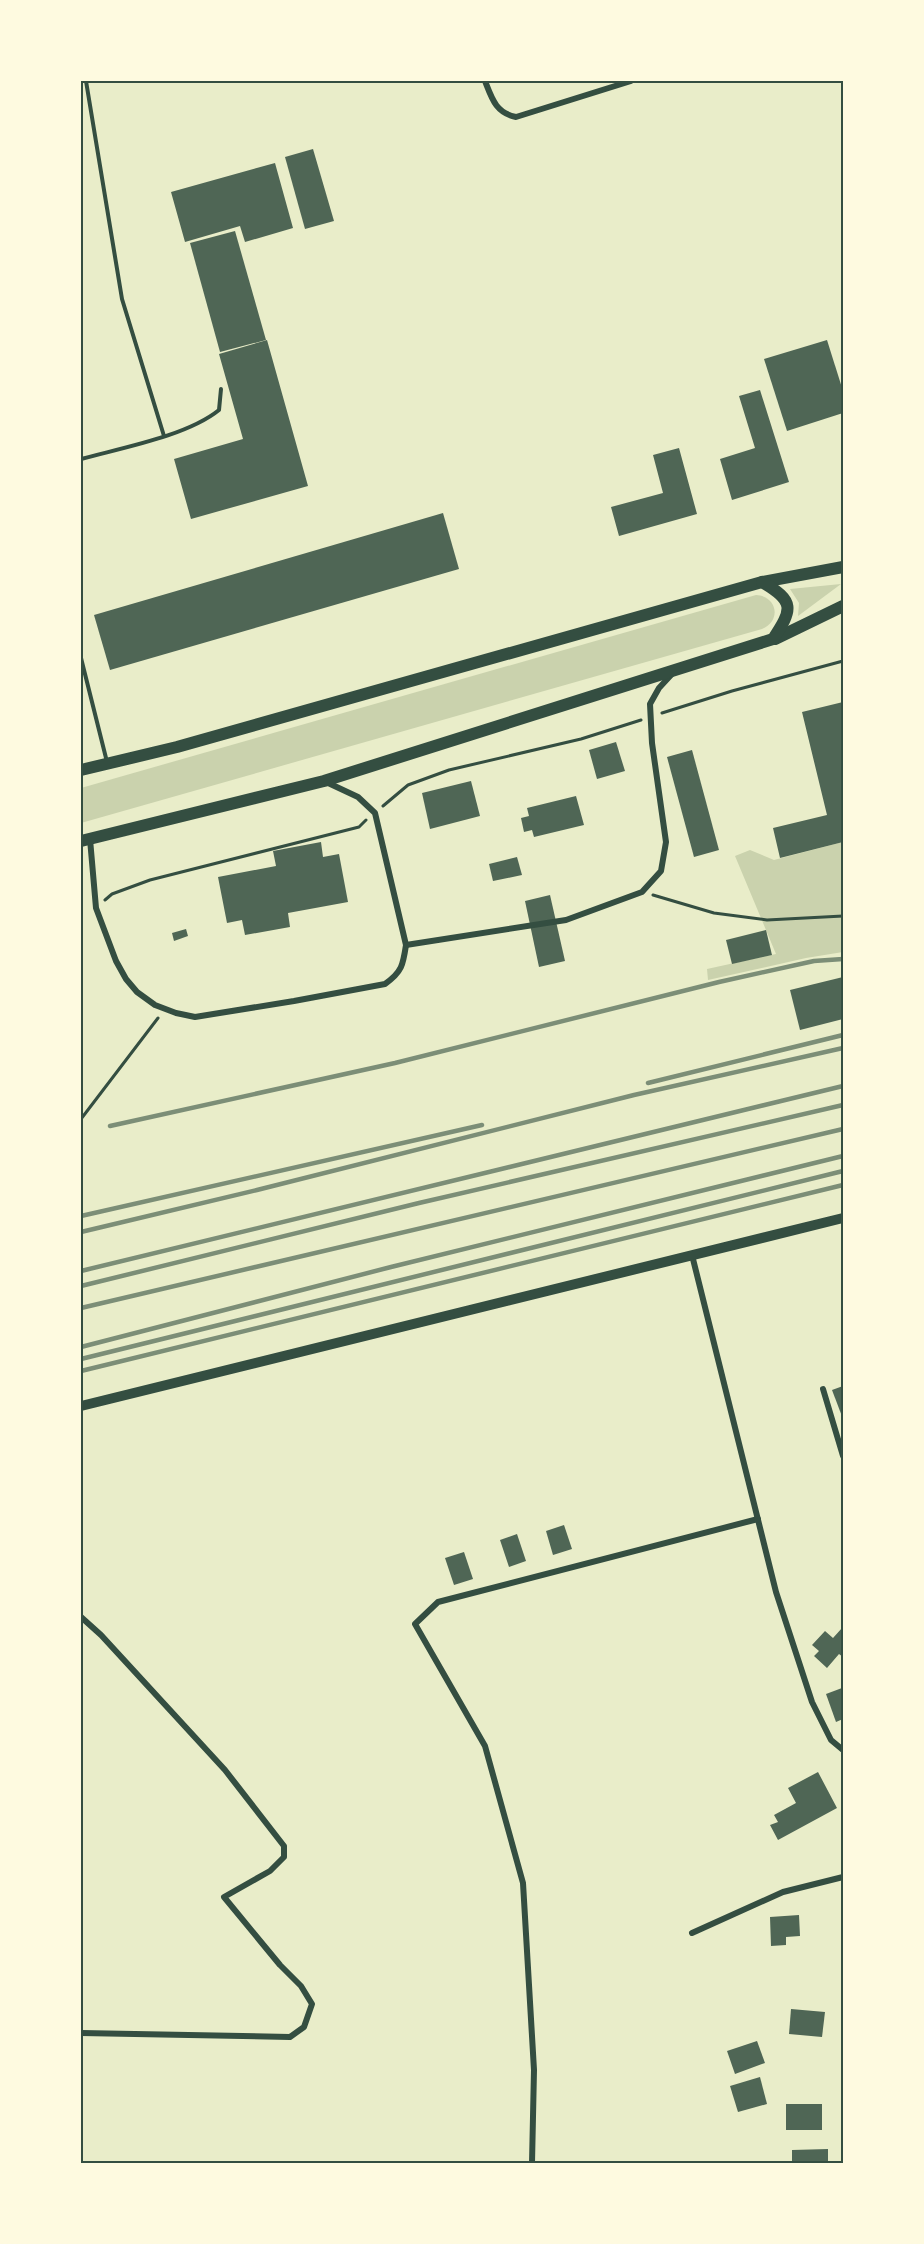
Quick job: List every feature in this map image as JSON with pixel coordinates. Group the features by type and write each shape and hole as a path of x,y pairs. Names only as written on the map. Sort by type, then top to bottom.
{"main road":[{"path":"81,770 177,747 762,582 843,567"},
{"path":"762,582 779,592 786,600 788,610 786,620 774,639"},
{"path":"86,840 324,781 774,639 843,606"}],"street":[{"path":"485,81 493,102 499,110 516,117 631,81"},
{"path":"406,945 566,920 642,892 661,871 666,842 650,704 659,688 676,669"},
{"path":"86,840 96,908 116,961 136,992 155,1005 195,1017 385,984 397,975 403,965 406,945 375,813 358,797 324,781"},
{"path":"81,1406 843,1218"},
{"path":"692,1255 776,1592 812,1702 831,1740 843,1750"},
{"path":"823,1389 843,1456"},
{"path":"532,2163 534,2070 523,1883 485,1746 415,1624 438,1602 758,1519"},
{"path":"81,1617 101,1635 225,1770 285,1846 284,1857 270,1871 224,1897 280,1965 301,1986 312,2004 304,2027 290,2037 81,2033"},
{"path":"692,1933 783,1892 843,1877"}],"lane":[{"path":"86,81 122,299 164,436"},
{"path":"81,459 164,436 207,420 219,410 220,389"},
{"path":"81,658 107,764"}],"path":[{"path":"96,908 112,894 150,880 359,827 408,785 449,770 581,739 732,691 843,661"},
{"path":"642,892 714,913 767,920 843,916"},
{"path":"81,1119 166,1009"}],"green space":[{"path":"841,584 798,616 799,603 790,589"},
{"path":"756,595 769,600 774,609 772,620 762,629 81,823 81,788"},
{"path":"843,842 843,952 708,980 707,969 776,954 735,856 750,850 774,860"}],"building":[{"path":"313,149 334,221 305,229 285,157"},
{"path":"275,163 293,228 245,242 240,226 185,242 171,192"},
{"path":"235,231 266,340 220,352 190,243"},
{"path":"267,340 308,486 191,519 174,459 243,439 219,354"},
{"path":"827,340 843,391 843,413 787,431 764,359"},
{"path":"760,390 789,482 732,500 720,459 755,448 739,396"},
{"path":"679,448 697,514 619,536 611,507 663,493 653,455"},
{"path":"443,513 459,569 110,670 94,615"},
{"path":"843,702 843,842 780,858 773,828 827,815 802,712"},
{"path":"616,742 625,771 597,779 589,750"},
{"path":"692,750 719,850 694,857 667,757"},
{"path":"471,781 480,816 430,829 422,793"},
{"path":"576,796 584,825 534,837 532,830 524,832 521,818 529,816 527,808"},
{"path":"321,842 323,857 339,854 348,902 288,913 290,927 245,935 242,920 227,923 218,877 276,866 273,851"},
{"path":"517,857 522,875 493,881 489,864"},
{"path":"550,895 565,961 539,967 525,901"},
{"path":"186,929 188,936 174,941 172,933"},
{"path":"766,930 772,955 732,964 726,940"},
{"path":"843,977 843,1019 800,1030 790,990"},
{"path":"843,1386 843,1419 832,1390"},
{"path":"564,1525 572,1549 553,1555 546,1531"},
{"path":"517,1534 526,1561 509,1567 500,1540"},
{"path":"464,1552 473,1579 454,1585 445,1558"},
{"path":"842,1628 843,1657 839,1654 827,1668 814,1656 819,1651 812,1645 825,1631 833,1638"},
{"path":"842,1688 843,1719 836,1722 826,1694"},
{"path":"818,1772 837,1808 778,1840 770,1825 778,1822 774,1815 796,1803 788,1788"},
{"path":"799,1915 800,1936 786,1937 786,1945 771,1946 770,1917"},
{"path":"791,2009 825,2012 822,2037 789,2034"},
{"path":"757,2041 765,2063 735,2074 727,2051"},
{"path":"760,2077 767,2104 738,2112 730,2086"},
{"path":"786,2104 822,2104 822,2130 786,2130"},
{"path":"828,2149 828,2163 792,2163 792,2150"}],"railway":[{"path":"110,1126 395,1063 719,982 814,961 843,959"},
{"path":"648,1083 843,1035"},
{"path":"81,1232 634,1095 843,1048"},
{"path":"81,1271 843,1086"},
{"path":"81,1286 419,1203 843,1105"},
{"path":"81,1216 482,1125"},
{"path":"81,1308 843,1129"},
{"path":"81,1347 391,1267 843,1156"},
{"path":"81,1359 843,1171"},
{"path":"81,1371 843,1185"}]}
